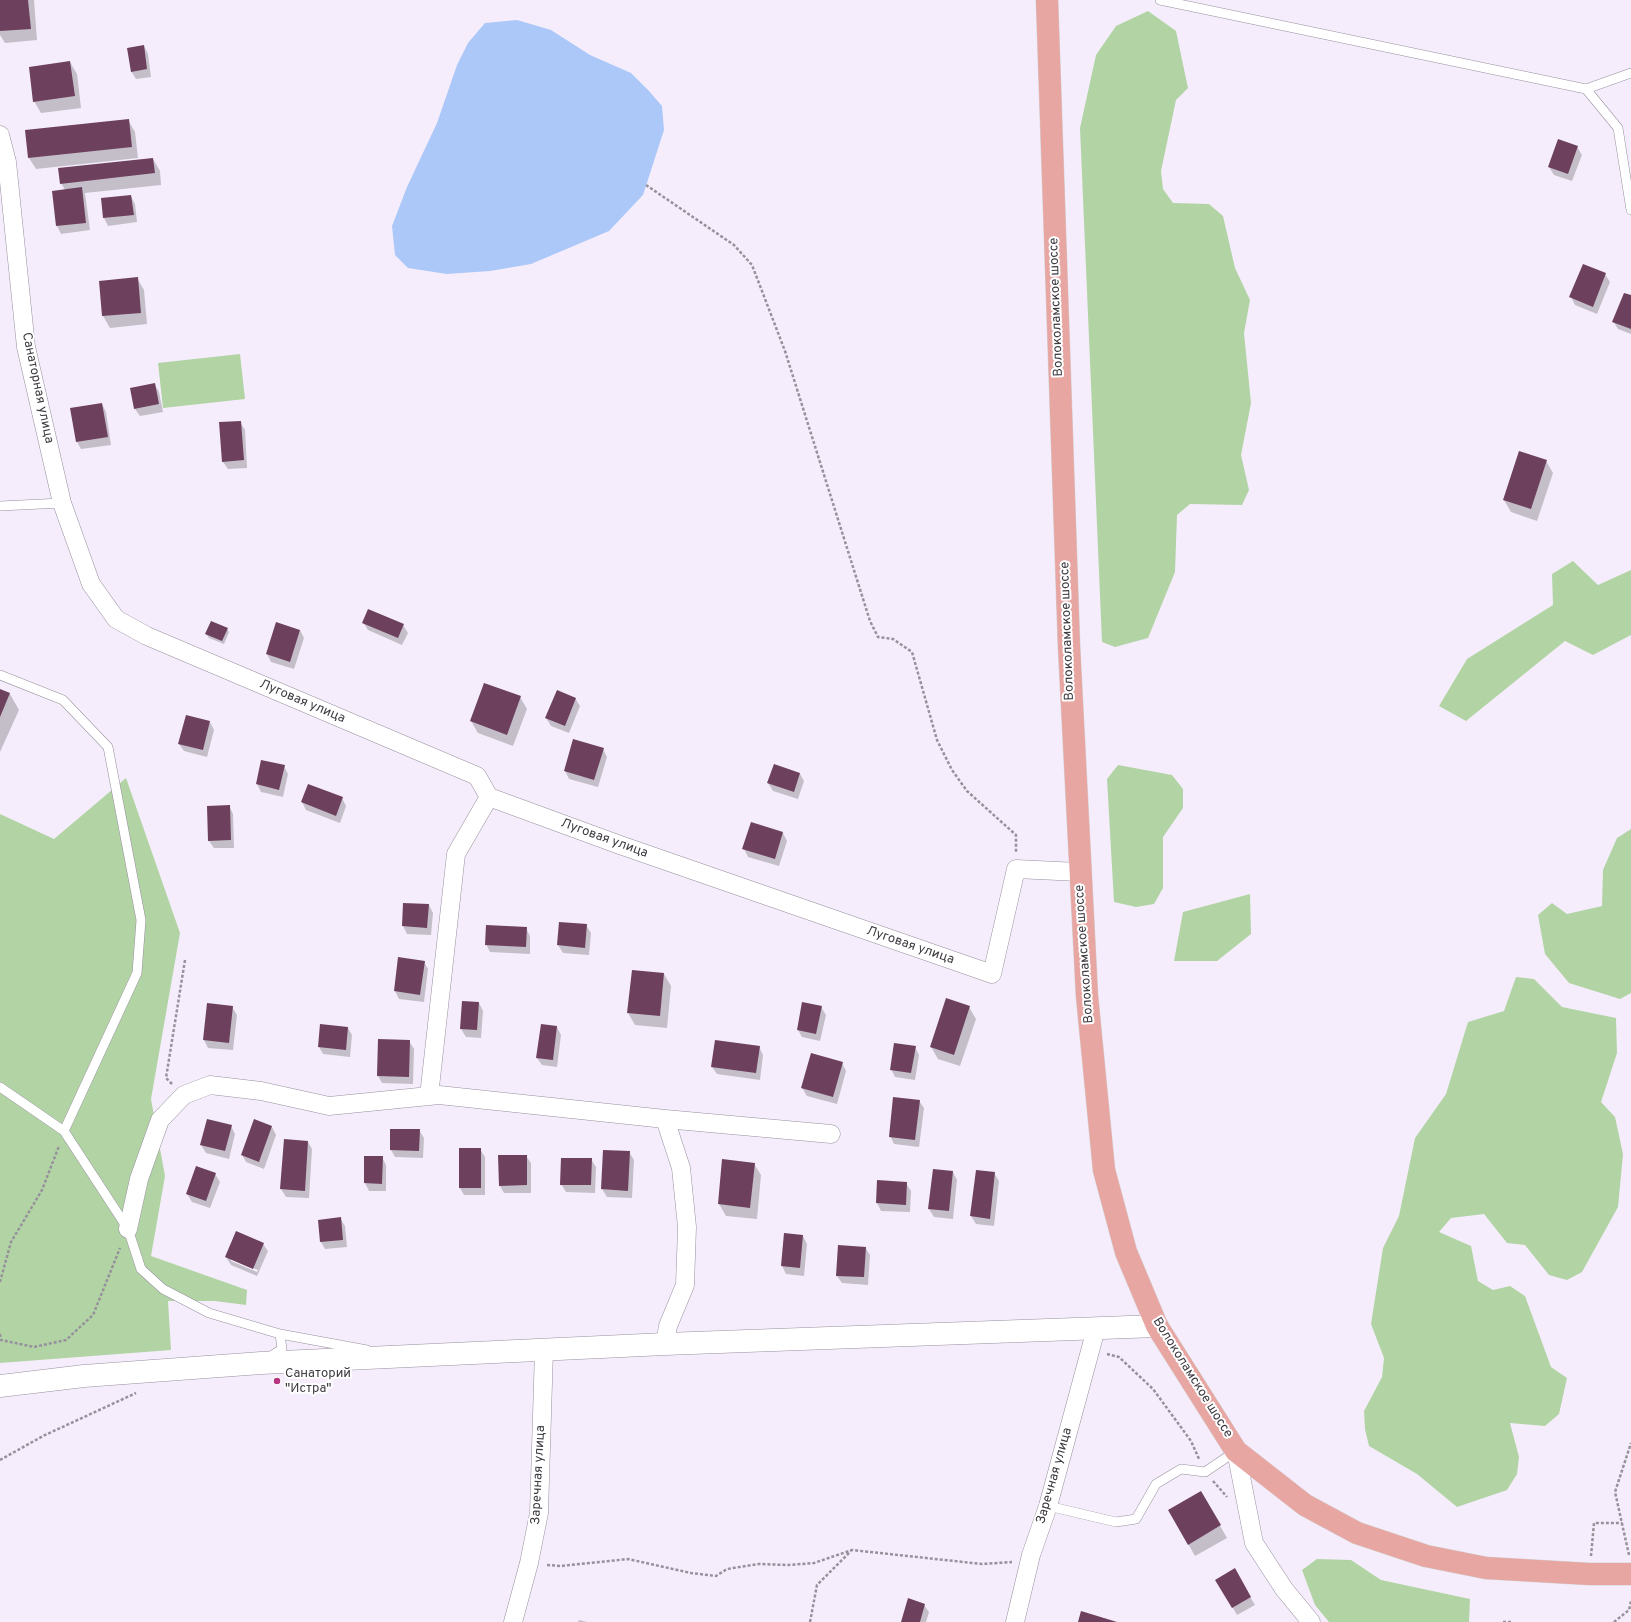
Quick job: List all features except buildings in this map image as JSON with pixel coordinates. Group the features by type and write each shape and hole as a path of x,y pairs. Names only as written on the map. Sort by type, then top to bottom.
{"main road":[{"name":"Волоколамское шоссе","path":"1047,0 1068,638 1079,872 1087,996 1104,1170 1126,1252 1157,1326 1236,1451 1305,1505 1357,1533 1426,1556 1486,1568 1589,1574 1630,1566"},
{"path":"0,1386 84,1376 261,1363 665,1344 1094,1339 1157,1326"}],"street":[{"name":"Санаторная улица","path":"0,135 7,162 26,347 62,503 91,584"},
{"name":"Луговая улица","path":"91,584 116,619 147,636 477,776 489,796 620,845 992,974 1016,869"},
{"path":"429,1096 456,854 489,796"},
{"path":"1016,869 1079,872"},
{"path":"128,1229 139,1179 160,1120 184,1095 210,1085 261,1091 329,1106 439,1095 665,1119 831,1134"},
{"path":"665,1119 681,1168 688,1227 685,1285 668,1326 665,1344"},
{"name":"Заречная улица","path":"1015,1622 1031,1555 1048,1506 1094,1339"},
{"name":"Заречная улица","path":"513,1622 529,1563 539,1513 544,1350"},
{"path":"1236,1451 1254,1543 1284,1589 1311,1622"}],"lane":[{"path":"1160,0 1586,89 1631,73"},
{"path":"1586,89 1618,128 1631,210"},
{"path":"0,506 62,503"},
{"path":"0,675 63,700 108,747 141,920 138,973 64,1131"},
{"path":"0,1087 64,1131 128,1229 141,1269 163,1289 209,1313 280,1334 406,1356"},
{"path":"261,1363 282,1348 280,1334"},
{"path":"1048,1506 1116,1522 1136,1519 1156,1484 1181,1468 1205,1472 1236,1451"}],"path":[{"path":"646,185 734,245 752,265 785,351 870,621 878,637 893,639 912,652 937,740 952,770 967,791 1016,835 1016,869"},
{"path":"184,1095 166,1078 186,960"},
{"path":"0,1282 11,1242 42,1190 64,1131"},
{"path":"0,1334 1,1340 34,1347 66,1340 93,1315 128,1229"},
{"path":"1094,1339 1119,1358 1153,1389 1191,1440 1205,1472 1232,1502"},
{"path":"0,1460 43,1436 137,1392"},
{"path":"1630,1566 1615,1492 1631,1443"},
{"path":"1589,1574 1594,1523 1622,1522"},
{"path":"810,1622 817,1585 852,1550"},
{"path":"529,1563 561,1566 628,1559 691,1573 716,1576 727,1569 759,1564 788,1565 814,1562 852,1550 982,1564 1007,1563 1031,1555"},
{"path":"1614,1622 1629,1610 1631,1601"},
{"path":"1503,1622 1513,1622"}],"green space":[{"path":"1148,11 1176,31 1188,88 1176,100 1161,171 1163,189 1173,203 1209,204 1223,216 1235,268 1250,300 1244,333 1251,403 1241,455 1249,490 1242,505 1190,504 1177,515 1175,572 1148,638 1115,647 1102,642 1080,128 1096,55 1116,26"},
{"path":"240,354 245,399 163,408 158,363"},
{"path":"1573,561 1598,585 1631,570 1631,635 1593,655 1565,641 1466,721 1439,706 1467,659 1553,605 1552,574"},
{"path":"1118,765 1172,775 1183,789 1183,808 1163,837 1163,888 1154,904 1136,907 1114,902 1107,779"},
{"path":"126,778 180,933 151,1099 165,1176 151,1256 247,1290 246,1305 215,1301 168,1301 171,1350 0,1363 0,814 54,839"},
{"path":"1631,829 1631,993 1620,999 1569,983 1545,954 1538,915 1552,903 1567,914 1602,906 1603,870 1617,838"},
{"path":"1250,894 1251,934 1217,961 1174,961 1183,912"},
{"path":"1516,977 1534,979 1562,1007 1616,1018 1617,1053 1601,1102 1615,1117 1623,1154 1618,1207 1582,1272 1567,1280 1549,1275 1525,1245 1507,1243 1484,1214 1451,1218 1439,1232 1471,1246 1478,1281 1493,1290 1510,1286 1525,1296 1551,1367 1567,1378 1559,1414 1545,1426 1510,1423 1519,1457 1517,1474 1507,1490 1457,1507 1417,1474 1369,1446 1365,1429 1364,1411 1382,1377 1384,1358 1371,1324 1383,1248 1399,1216 1415,1138 1446,1094 1468,1022 1504,1011"},
{"path":"1317,1559 1351,1560 1381,1580 1470,1599 1469,1622 1329,1622 1315,1605 1302,1570"}],"water":[{"path":"517,20 551,30 590,55 631,73 662,106 664,130 643,195 609,231 531,264 490,271 447,274 408,268 395,255 392,226 407,187 437,123 457,65 468,43 485,23"}],"place":[{"name":"Санаторий \"Истра\"","path":"277,1381"}]}
